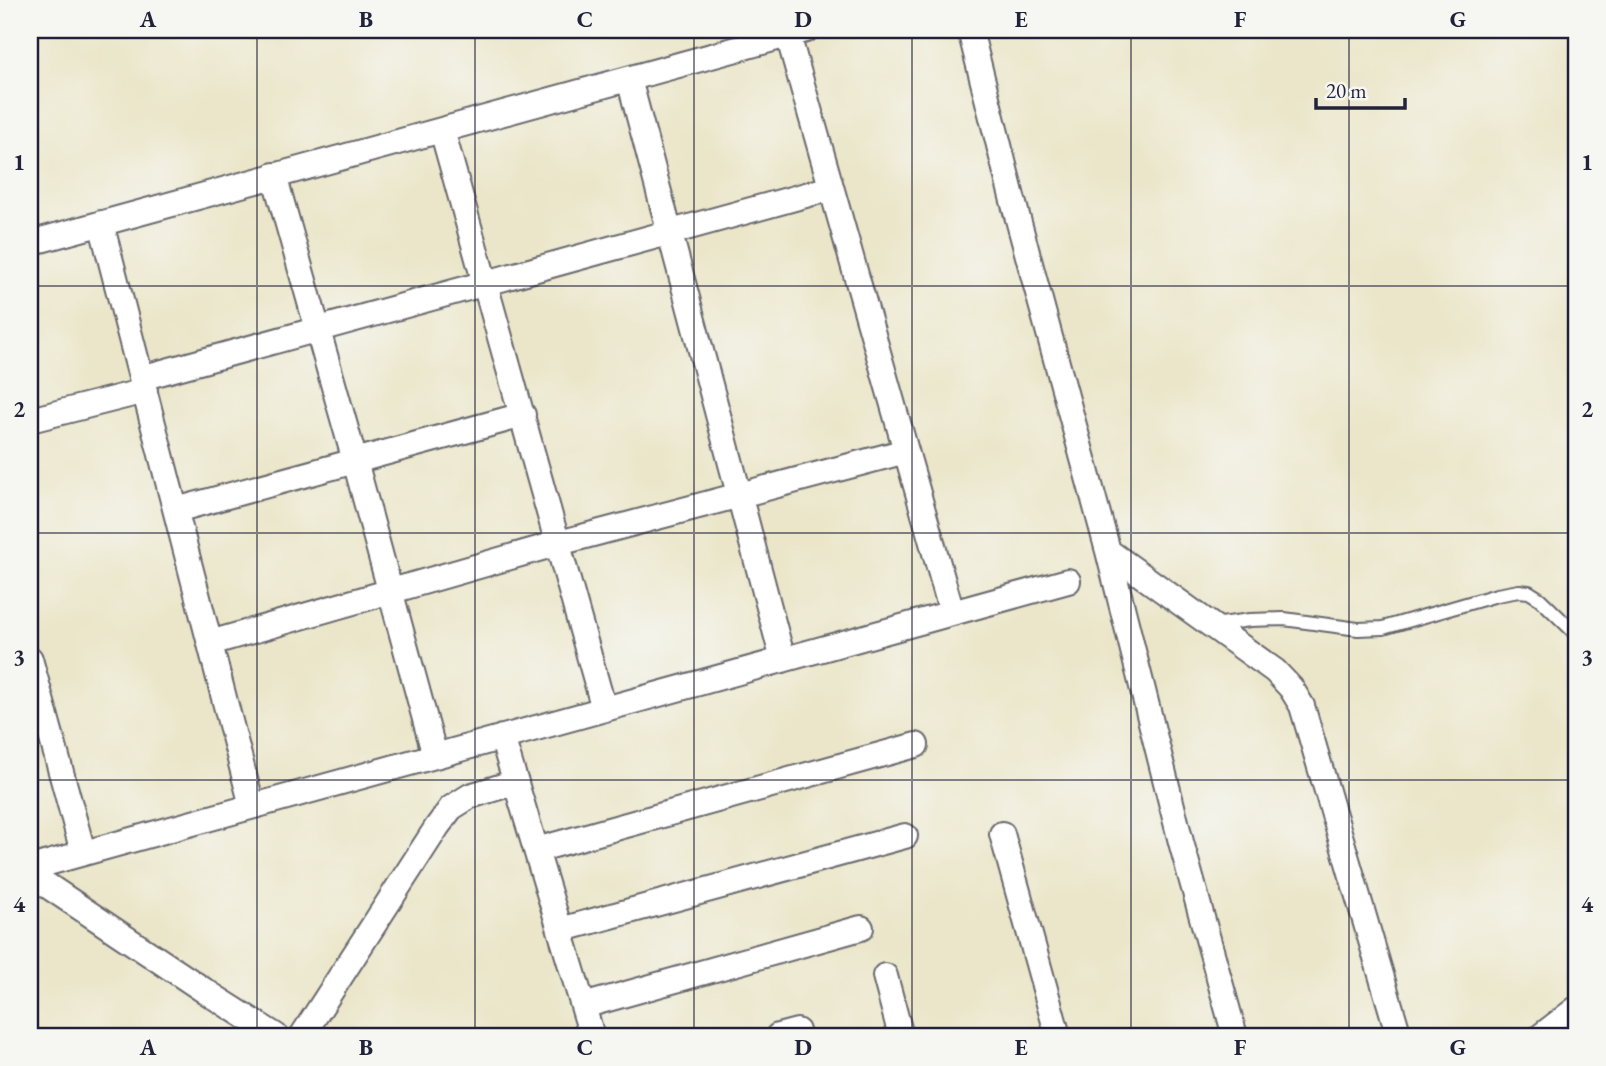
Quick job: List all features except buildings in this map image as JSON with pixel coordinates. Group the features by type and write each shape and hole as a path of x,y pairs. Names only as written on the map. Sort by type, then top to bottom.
{"street":[{"path":"970,30 1012,197 1108,551 1181,842 1235,1036"},
{"path":"30,243 797,32 831,188 952,613"},
{"path":"629,79 783,660"},
{"path":"442,130 604,709"},
{"path":"274,176 435,756"},
{"path":"30,420 317,329 831,188"},
{"path":"102,223 252,806"},
{"path":"176,510 523,415"},
{"path":"210,643 559,543 906,451"},
{"path":"1108,551 1275,671 1291,688 1302,706 1399,1036"},
{"path":"30,868 1068,581"},
{"path":"30,659 36,708 83,852"},
{"path":"502,737 592,1036"},
{"path":"536,850 916,745"},
{"path":"302,1036 451,808 470,796 516,782"},
{"path":"1002,834 1058,1036"},
{"path":"560,930 905,836"},
{"path":"30,874 276,1036"},
{"path":"583,1006 861,928"},
{"path":"885,976 901,1036"},
{"path":"1541,1036 1576,1009"}],"lane":[{"path":"1211,625 1284,618 1358,629 1383,628 1518,591 1540,599 1576,634"}]}
